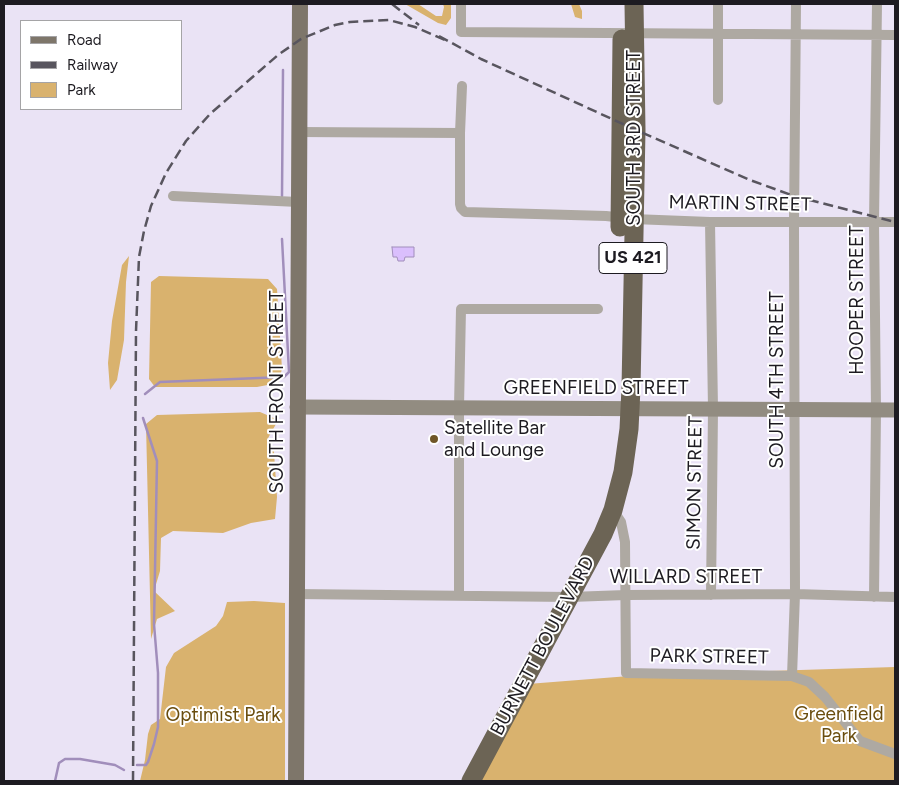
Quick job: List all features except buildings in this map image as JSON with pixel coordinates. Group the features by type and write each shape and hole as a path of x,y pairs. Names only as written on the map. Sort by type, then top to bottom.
{"highway":[{"name":"SOUTH 3RD STREET","path":"613,510 624,472 627,218 636,130 628,33 622,4"},
{"name":"SOUTH 3RD STREET","path":"628,33 634,4"},
{"name":"BURNETT BOULEVARD","path":"471,781 570,597 603,534 613,510"}],"main road":[{"name":"SOUTH FRONT STREET","path":"296,781 300,4"}],"street":[{"path":"461,4 460,32 895,35"},
{"path":"718,4 718,100"},
{"name":"SOUTH 4TH STREET","path":"792,676 795,594 794,222 796,4"},
{"name":"HOOPER STREET","path":"874,597 876,410 874,222 877,4"},
{"path":"299,132 460,133 462,86"},
{"name":"MARTIN STREET","path":"460,133 460,204 465,212 710,222 895,222"},
{"path":"174,196 298,202"},
{"name":"SIMON STREET","path":"710,222 713,409 711,595"},
{"path":"459,595 461,309 598,309"},
{"name":"GREENFIELD STREET","path":"297,407 895,410"},
{"path":"613,510 620,522 625,542 626,595"},
{"name":"WILLARD STREET","path":"296,594 570,597 795,594 895,597"},
{"name":"PARK STREET","path":"626,595 626,673 792,676"},
{"path":"792,676 809,682 825,697 855,736 864,743 895,754"}],"green space":[{"path":"405,4 418,4 436,16 442,16 443,4 451,4 451,18 446,25 438,23"},
{"path":"571,4 579,4 582,11 582,19 575,17"},
{"path":"129,256 124,340 117,380 110,390 108,363 112,321 122,265"},
{"path":"159,276 268,279 277,289 282,369 278,383 257,387 155,387 149,379 151,282"},
{"path":"260,412 274,418 276,424 267,440 274,452 277,497 275,519 251,523 223,533 173,531 161,538 160,571 154,591 175,611 157,619 151,639 146,424 157,415"},
{"name":"Optimist Park","path":"227,602 285,603 285,781 140,781 148,734 151,725 160,719 166,667 174,653 216,626 223,616"},
{"name":"Greenfield Park","path":"895,667 895,781 462,781 515,685 642,675"}],"shaded area":[{"path":"392,247 414,247 414,257 405,257 404,261 398,261 397,257 393,257"}],"waterway":[{"path":"282,196 283,70"},
{"path":"145,394 160,382 284,377 289,372 282,239"},
{"path":"137,765 146,765 148,762 158,727 158,673 154,624 157,461 143,418"},
{"path":"55,781 59,763 65,759 80,759 115,765 124,770"}],"railway":[{"path":"392,4 419,25"},
{"path":"133,781 136,331 139,257 151,206 166,173 186,141 210,114 278,55 301,39 335,25 350,22 389,20 415,27 445,40"},
{"path":"439,36 481,59 750,180 794,196 895,222"}],"place":[{"name":"Satellite Bar and Lounge","path":"434,439"}]}
